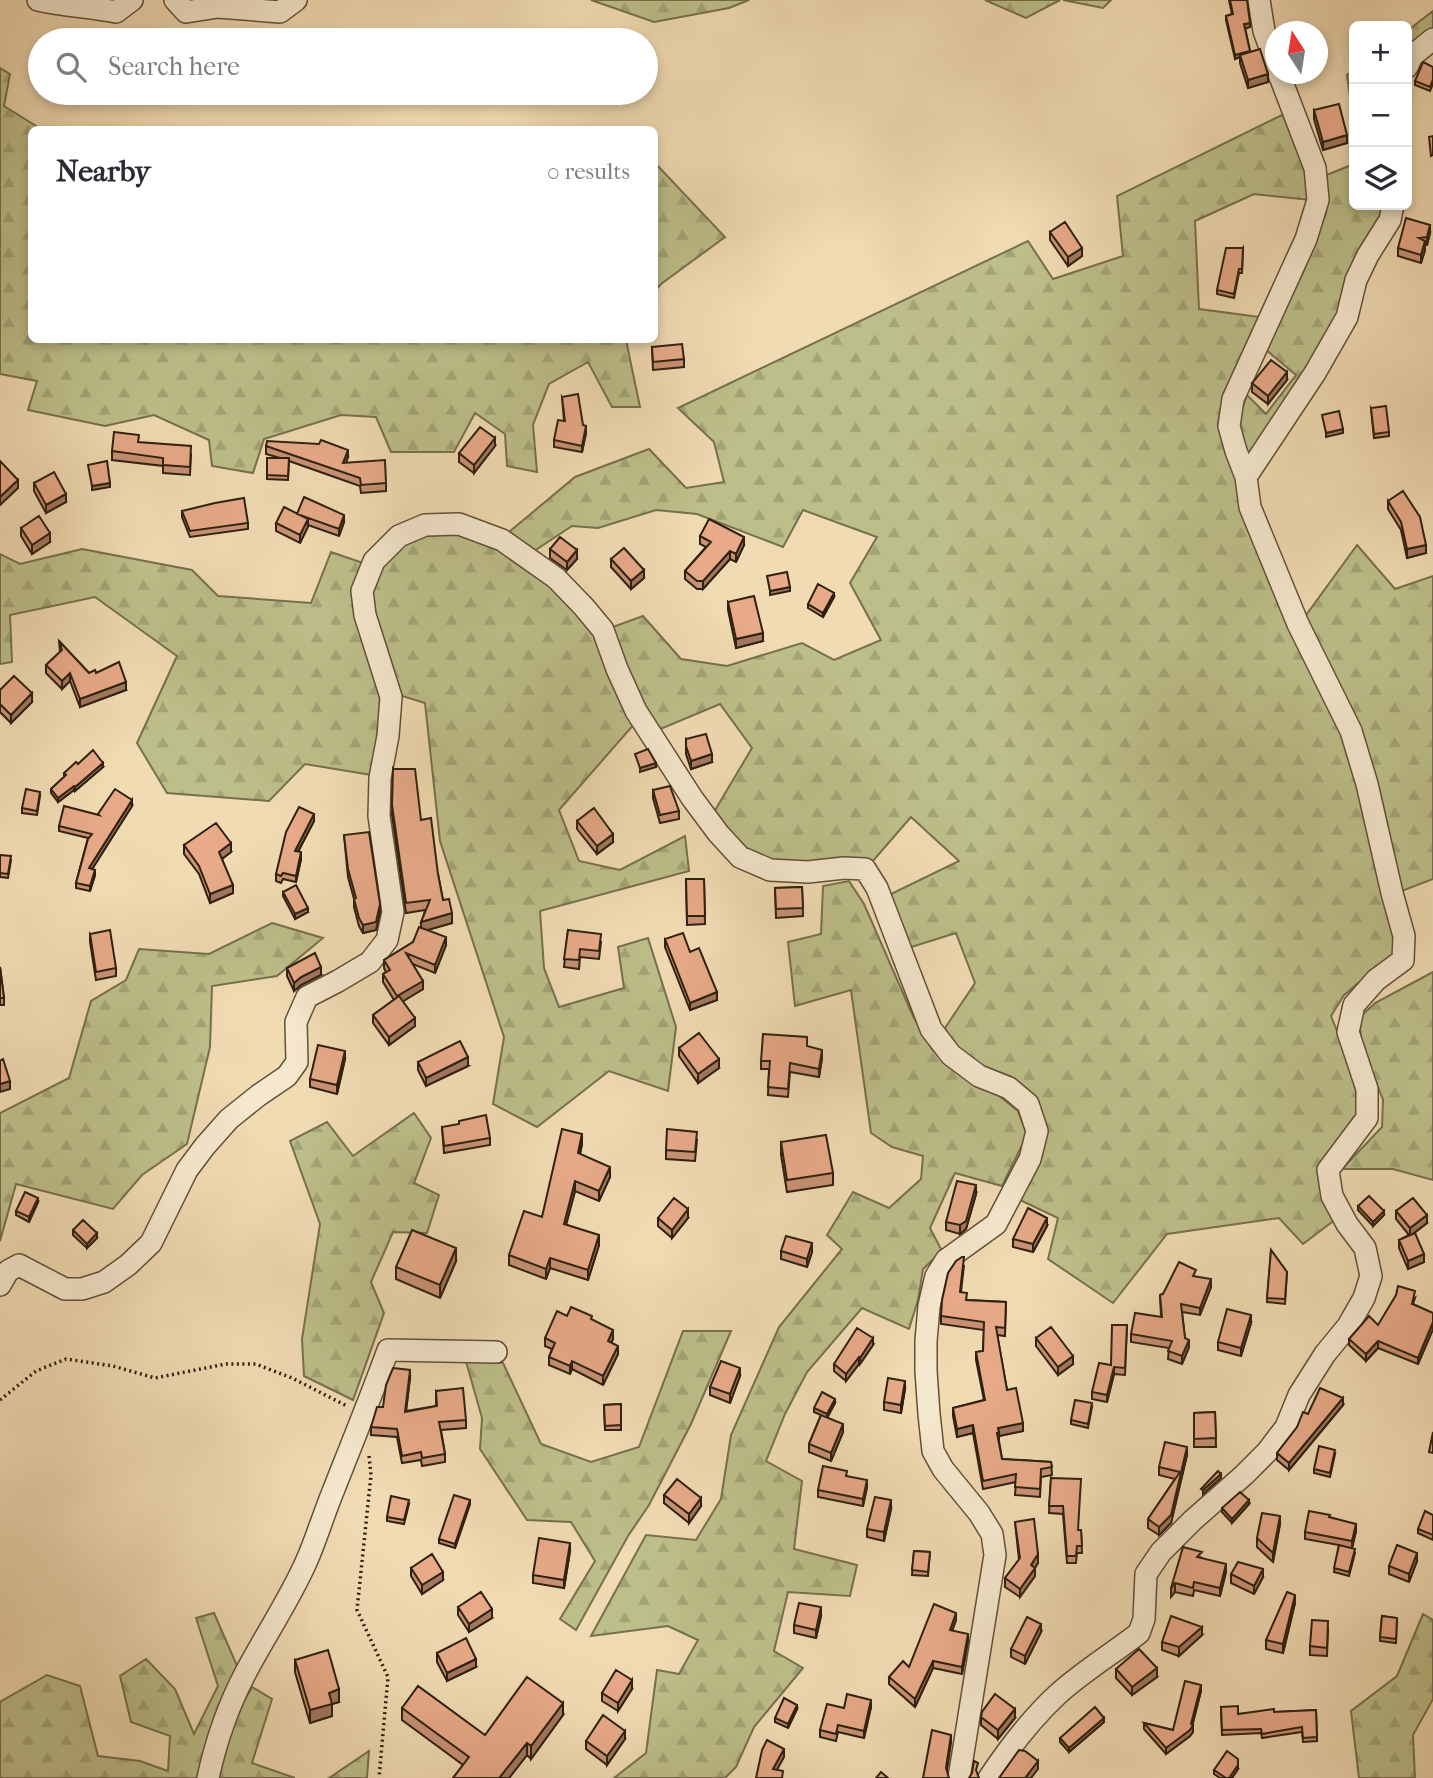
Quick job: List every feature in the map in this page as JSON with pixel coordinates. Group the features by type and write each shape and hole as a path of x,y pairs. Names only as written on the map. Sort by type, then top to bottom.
{"street":[{"path":"38,0 116,12 132,0"},
{"path":"175,0 186,12 218,7 280,12 296,0"},
{"path":"1259,0 1265,34"},
{"path":"1412,55 1433,39"},
{"path":"989,1778 1030,1721 1080,1677 1139,1633 1144,1619 1146,1573 1161,1552 1267,1452 1286,1427 1299,1395 1325,1354 1348,1326 1364,1298 1371,1276 1365,1248 1347,1224 1332,1196 1328,1170 1367,1118 1367,1089 1348,1032 1354,1005 1376,981 1403,960 1404,936 1367,784 1351,732 1277,575 1250,507 1246,477 1229,426 1233,399 1306,239 1318,200 1314,168 1283,84"},
{"path":"1246,477 1315,373 1347,317 1356,281 1368,255 1390,220 1392,210"},
{"path":"0,1285 8,1271 19,1265 65,1289 82,1289 104,1283 128,1265 151,1243 187,1170 205,1146 229,1119 287,1076 297,1062 296,1022 307,997 370,962 387,940 393,912 379,816 380,778 388,736 391,697 365,615 362,591 374,561 399,536 425,525 459,524 502,540 556,578 603,630 636,711 692,798 740,857 771,870 808,872 844,868 865,869 877,888 931,1029 951,1055 979,1076 1009,1088 1028,1104 1037,1131 1030,1159 996,1224 946,1260 936,1276 928,1317 926,1371 933,1451 943,1469 979,1513 992,1534 995,1555 959,1778"},
{"path":"208,1778 226,1716 244,1675 279,1617 308,1559 388,1350 495,1352"}],"path":[{"path":"0,1400 36,1371 66,1359 113,1366 155,1378 226,1364 256,1364 292,1378 364,1415"},
{"path":"368,1451 371,1475 357,1610 388,1677 379,1778"}],"green space":[{"path":"591,0 749,0 729,8 654,22"},
{"path":"985,0 1060,0 1026,18"},
{"path":"1063,0 1111,0 1103,8"},
{"path":"1433,11 1433,29 1420,38 1412,49 1412,27"},
{"path":"0,68 10,74 4,106 36,126 28,126 28,343 627,343 640,407 612,407 588,362 549,384 533,425 537,472 507,466 505,434 475,413 454,452 391,452 376,417 341,415 264,439 253,473 212,466 209,440 154,415 105,426 28,410 37,381 0,374"},
{"path":"1284,114 1308,169 1310,200 1254,194 1195,221 1199,309 1260,317 1224,393 1218,423 1226,455 1343,731 1360,791 1377,875 1395,935 1394,954 1344,995 1331,1016 1361,1091 1357,1118 1317,1169 1323,1195 1336,1219 1303,1244 1279,1218 1167,1234 1113,1303 1048,1259 1058,1218 1020,1200 1040,1162 1044,1133 1034,1099 1012,1077 981,1065 956,1047 945,1028 975,983 956,933 908,948 889,895 959,861 911,817 872,862 777,862 747,853 714,812 752,748 720,704 658,730 637,691 610,628 643,616 681,659 727,666 802,643 834,660 881,640 850,583 877,537 803,510 783,547 697,514 656,510 598,528 572,526 534,551 509,532 575,477 649,449 686,488 724,482 714,442 678,408 1028,241 1053,279 1123,256 1117,196"},
{"path":"658,166 725,237 658,288"},
{"path":"1349,166 1349,210 1386,210 1343,314 1249,460 1238,421 1247,395 1266,414 1296,375 1265,349 1304,270 1326,213 1324,176"},
{"path":"437,529 471,531 560,590 600,635 635,723 559,810 579,861 620,870 685,836 689,871 540,911 544,968 559,1007 624,988 618,947 648,938 676,1027 668,1091 609,1071 537,1127 493,1104 504,1037 440,841 425,703 402,696 390,670 368,586 403,541"},
{"path":"1357,545 1395,589 1433,576 1433,879 1402,891 1391,848 1304,618"},
{"path":"82,549 192,570 218,596 311,603 331,552 363,563 382,687 378,776 305,764 269,801 167,793 137,743 177,656 95,597 10,615 12,662 0,664 0,554 20,564"},
{"path":"849,881 864,904 913,1016 932,1049 962,1074 998,1095 1018,1111 1027,1135 1002,1186 955,1173 930,1228 942,1251 923,1269 918,1300 909,1329 862,1308 807,1372 785,1414 766,1461 802,1481 794,1549 857,1565 850,1596 788,1592 774,1651 803,1668 754,1727 736,1767 725,1778 614,1778 646,1753 657,1670 679,1674 698,1640 668,1626 591,1636 646,1535 696,1540 721,1499 731,1435 779,1327 842,1249 827,1235 853,1192 889,1208 921,1179 923,1156 892,1147 871,1133 851,990 795,1006 788,942 821,934 823,886"},
{"path":"272,923 323,938 277,976 212,986 210,1047 187,1144 142,1175 113,1209 16,1184 0,1241 0,1113 69,1078 91,1001 126,980 139,949 209,954"},
{"path":"1433,972 1433,1180 1393,1169 1342,1169 1382,1127 1383,1100 1362,1046 1359,1018 1375,1003"},
{"path":"414,1113 431,1138 414,1183 439,1195 427,1233 393,1232 371,1282 384,1313 353,1400 304,1376 302,1339 320,1224 290,1141 327,1122 353,1156"},
{"path":"683,1331 731,1331 691,1424 649,1505 628,1536 576,1630 560,1619 595,1561 571,1522 527,1520 480,1449 482,1418 465,1358 503,1363 541,1444 591,1462 639,1447"},
{"path":"214,1613 238,1668 201,1778 0,1778 0,1702 47,1675 80,1686 98,1756 140,1761 168,1771 170,1736 131,1722 120,1676 146,1659 175,1689 194,1734 218,1686 196,1618"},
{"path":"1423,1614 1433,1620 1433,1699 1413,1735 1415,1778 1359,1778 1351,1711 1397,1676"},
{"path":"252,1687 272,1699 252,1763 295,1778 215,1778 237,1713"},
{"path":"369,1751 367,1778 329,1778"}],"building":[{"path":"1230,0 1247,0 1250,23 1244,24 1250,51 1235,55 1226,16 1233,14"},
{"path":"1260,49 1265,75 1248,80 1240,55"},
{"path":"1423,62 1433,67 1430,87 1415,81"},
{"path":"1339,104 1347,135 1323,142 1314,110"},
{"path":"1433,136 1433,155 1431,156 1429,137"},
{"path":"1406,218 1430,225 1427,237 1419,238 1425,241 1421,255 1398,248"},
{"path":"1065,222 1082,248 1068,257 1050,232"},
{"path":"1226,248 1243,248 1242,269 1239,269 1234,294 1217,290"},
{"path":"682,344 684,359 653,362 652,347"},
{"path":"1271,360 1287,372 1268,396 1252,383"},
{"path":"578,394 583,425 586,426 582,446 554,440 558,420 565,421 562,397"},
{"path":"1386,406 1389,432 1374,434 1371,408"},
{"path":"1339,411 1343,429 1326,433 1322,415"},
{"path":"480,427 495,438 474,465 459,453"},
{"path":"114,432 139,435 138,442 191,446 190,467 163,465 163,458 112,451"},
{"path":"321,440 348,450 343,463 385,460 386,483 361,485 360,478 266,446 267,441 319,444"},
{"path":"267,458 289,458 288,476 267,475"},
{"path":"0,461 18,480 0,497"},
{"path":"107,461 110,483 92,486 88,465"},
{"path":"54,472 66,494 46,505 34,483"},
{"path":"1403,491 1420,517 1426,545 1407,549 1401,522 1388,501"},
{"path":"304,497 344,515 339,529 297,514"},
{"path":"244,498 248,523 190,531 182,511 215,503"},
{"path":"284,507 308,519 300,535 276,523"},
{"path":"39,516 50,533 32,545 21,528"},
{"path":"709,519 744,537 736,554 730,551 703,581 697,581 685,571 711,542 700,536"},
{"path":"560,537 577,550 567,562 550,549"},
{"path":"624,548 644,570 631,581 611,559"},
{"path":"787,572 790,587 770,591 767,576"},
{"path":"818,584 834,593 823,613 808,604"},
{"path":"754,596 763,633 736,639 728,602"},
{"path":"59,641 89,673 95,670 96,673 119,662 126,682 80,699 70,673 62,681 46,665 62,650"},
{"path":"14,676 32,693 11,715 0,704 0,690"},
{"path":"706,734 712,754 691,761 686,739"},
{"path":"648,749 656,763 640,768 635,754"},
{"path":"93,750 103,763 58,798 51,789 66,775 64,773"},
{"path":"393,769 415,769 421,820 431,818 443,900 449,899 452,913 421,922 430,900 406,903 392,805"},
{"path":"670,786 679,811 660,815 653,790"},
{"path":"26,789 40,792 37,811 22,808"},
{"path":"115,789 132,800 89,868 95,870 90,886 76,883 88,839 92,834 59,826 64,806 99,815"},
{"path":"299,807 314,814 295,851 301,852 296,876 283,873 281,876 276,874 286,832"},
{"path":"594,808 613,834 597,846 577,821"},
{"path":"216,823 231,843 219,852 233,885 210,894 199,866 184,845"},
{"path":"369,832 380,904 376,922 363,925 354,899 356,898 348,869 344,835"},
{"path":"0,855 11,856 8,874 0,873"},
{"path":"686,879 704,879 705,916 687,916"},
{"path":"296,885 308,908 295,914 283,892"},
{"path":"802,887 803,908 776,909 775,888"},
{"path":"419,927 446,937 435,965 406,953 423,981 397,996 383,974 390,970 384,960 413,942"},
{"path":"110,930 116,968 96,972 90,934"},
{"path":"568,930 601,934 599,951 580,949 579,960 564,959"},
{"path":"683,933 690,952 699,948 717,992 690,1003 665,939"},
{"path":"315,953 321,967 294,983 287,968"},
{"path":"0,967 4,998 0,998"},
{"path":"399,996 415,1018 389,1037 373,1015"},
{"path":"699,1033 719,1059 698,1074 679,1048"},
{"path":"763,1034 807,1037 807,1046 822,1050 819,1069 790,1063 788,1089 768,1087 770,1061 761,1061"},
{"path":"460,1041 468,1057 426,1078 418,1062"},
{"path":"318,1045 345,1051 337,1085 310,1079"},
{"path":"3,1059 10,1081 0,1084 0,1061"},
{"path":"486,1115 490,1138 444,1146 442,1127"},
{"path":"562,1129 582,1134 578,1153 610,1167 599,1191 575,1181 564,1224 599,1235 588,1270 550,1258 546,1269 509,1255 524,1211 542,1217"},
{"path":"667,1129 697,1132 695,1152 666,1150"},
{"path":"826,1135 833,1173 787,1180 781,1142"},
{"path":"957,1181 976,1185 966,1221 960,1225 946,1222"},
{"path":"25,1192 38,1198 29,1217 16,1211"},
{"path":"1369,1196 1384,1211 1373,1222 1358,1206"},
{"path":"674,1198 688,1209 672,1230 658,1218"},
{"path":"1413,1198 1427,1215 1410,1228 1396,1211"},
{"path":"1028,1208 1047,1218 1033,1244 1013,1239"},
{"path":"83,1220 97,1233 87,1244 73,1230"},
{"path":"412,1230 456,1248 440,1285 396,1267"},
{"path":"1415,1233 1424,1254 1408,1261 1399,1240"},
{"path":"786,1236 812,1243 807,1259 781,1251"},
{"path":"1271,1250 1287,1272 1285,1299 1267,1298"},
{"path":"962,1257 960,1292 967,1293 966,1300 1006,1302 1005,1328 996,1327 1007,1390 1016,1388 1023,1423 998,1428 997,1433 1002,1459 1051,1462 1052,1467 1041,1469 1040,1489 1015,1487 1016,1474 983,1481 973,1425 957,1429 953,1408 985,1400 976,1352 983,1351 984,1322 941,1316 948,1273"},
{"path":"1179,1262 1196,1270 1193,1276 1211,1279 1200,1308 1181,1304 1185,1338 1189,1340 1182,1356 1168,1351 1172,1341 1131,1334 1135,1313 1162,1317 1160,1295 1163,1294"},
{"path":"1398,1286 1415,1291 1412,1304 1433,1313 1433,1322 1418,1358 1378,1341 1366,1354 1349,1339 1369,1316 1378,1325 1396,1295"},
{"path":"571,1307 592,1316 591,1319 613,1330 608,1341 618,1346 603,1376 572,1361 570,1366 549,1357 555,1343 545,1338 557,1311 567,1316"},
{"path":"1227,1309 1251,1315 1241,1348 1218,1342"},
{"path":"1112,1325 1127,1325 1125,1368 1114,1367 1107,1395 1092,1392 1099,1363 1111,1365"},
{"path":"1051,1327 1073,1356 1058,1367 1036,1338"},
{"path":"857,1328 873,1338 846,1374 834,1364"},
{"path":"721,1361 740,1368 730,1394 710,1387"},
{"path":"393,1368 410,1370 405,1412 437,1406 436,1391 463,1388 466,1420 439,1422 445,1454 422,1458 421,1452 402,1456 397,1429 371,1427 377,1407 383,1407 386,1385"},
{"path":"888,1378 905,1381 901,1405 884,1402"},
{"path":"1320,1388 1343,1398 1289,1463 1277,1453 1297,1427 1303,1412 1308,1414"},
{"path":"822,1392 835,1399 827,1414 814,1408"},
{"path":"1075,1400 1092,1403 1088,1424 1071,1420"},
{"path":"621,1404 621,1425 605,1426 604,1405"},
{"path":"1215,1412 1216,1438 1194,1439 1194,1413"},
{"path":"821,1415 843,1424 831,1453 809,1444"},
{"path":"1433,1432 1433,1453 1429,1452"},
{"path":"1165,1442 1187,1447 1171,1515 1159,1527 1148,1519 1180,1472 1159,1467"},
{"path":"1319,1446 1335,1450 1330,1473 1314,1469"},
{"path":"823,1466 847,1471 846,1476 867,1480 863,1499 818,1490"},
{"path":"1218,1471 1221,1474 1201,1489"},
{"path":"1051,1478 1081,1479 1078,1530 1081,1530 1082,1546 1077,1546 1076,1556 1067,1556 1063,1506 1049,1506"},
{"path":"677,1479 701,1498 689,1514 664,1495"},
{"path":"1240,1492 1249,1500 1232,1519 1222,1508"},
{"path":"454,1495 470,1500 455,1544 439,1539"},
{"path":"391,1496 409,1500 404,1520 387,1517"},
{"path":"875,1497 891,1500 884,1532 867,1529"},
{"path":"1309,1511 1356,1524 1352,1541 1305,1532"},
{"path":"1425,1511 1433,1515 1433,1535 1418,1529"},
{"path":"1262,1513 1280,1516 1273,1553 1257,1538"},
{"path":"1034,1519 1038,1554 1031,1565 1035,1568 1020,1589 1005,1578 1020,1558 1015,1522"},
{"path":"539,1538 570,1543 564,1580 533,1575"},
{"path":"1339,1545 1355,1549 1349,1572 1334,1568"},
{"path":"1397,1545 1417,1553 1409,1574 1389,1566"},
{"path":"1183,1547 1202,1552 1197,1557 1226,1564 1220,1588 1194,1582 1193,1588 1175,1583 1171,1588"},
{"path":"914,1551 930,1552 928,1572 912,1570"},
{"path":"432,1554 443,1572 422,1585 411,1568"},
{"path":"1238,1562 1263,1569 1254,1586 1231,1574"},
{"path":"481,1592 492,1609 469,1624 458,1607"},
{"path":"1287,1592 1295,1595 1283,1644 1266,1640"},
{"path":"799,1603 821,1607 816,1630 794,1625"},
{"path":"934,1604 956,1613 950,1630 968,1634 962,1667 933,1661 915,1699 889,1677 903,1661 909,1667"},
{"path":"1171,1616 1202,1627 1179,1647 1162,1642"},
{"path":"1382,1616 1397,1618 1396,1639 1380,1637"},
{"path":"1027,1617 1041,1624 1025,1656 1011,1649"},
{"path":"1312,1620 1328,1621 1327,1648 1310,1646"},
{"path":"466,1638 476,1659 447,1673 437,1653"},
{"path":"1139,1649 1157,1668 1132,1687 1116,1669"},
{"path":"328,1650 339,1689 329,1693 332,1704 310,1710 295,1660"},
{"path":"616,1670 632,1680 618,1703 602,1693"},
{"path":"527,1677 563,1703 531,1746 527,1743 499,1778 453,1778 469,1757 402,1708 418,1686 485,1735"},
{"path":"1185,1681 1201,1685 1191,1724 1193,1725 1166,1748 1144,1723 1173,1730"},
{"path":"847,1694 871,1700 864,1731 838,1725 836,1734 820,1730 827,1704 844,1708"},
{"path":"995,1694 1015,1709 998,1730 981,1717"},
{"path":"784,1698 797,1705 788,1724 775,1718"},
{"path":"1238,1706 1238,1714 1274,1709 1274,1712 1316,1710 1317,1737 1303,1738 1302,1727 1262,1734 1261,1729 1222,1730 1221,1707"},
{"path":"1095,1707 1104,1718 1069,1748 1060,1738"},
{"path":"603,1715 625,1731 607,1756 586,1741"},
{"path":"932,1730 951,1735 946,1768 949,1778 923,1778"},
{"path":"767,1740 784,1749 773,1769 783,1771 782,1778 756,1778"},
{"path":"1019,1750 1025,1751 1038,1761 1025,1778 999,1778"},
{"path":"1227,1751 1238,1759 1238,1765 1229,1778 1214,1770"},
{"path":"974,1761 978,1763 976,1770 979,1778 969,1778 972,1773"},
{"path":"881,1772 888,1778 876,1778"}]}
